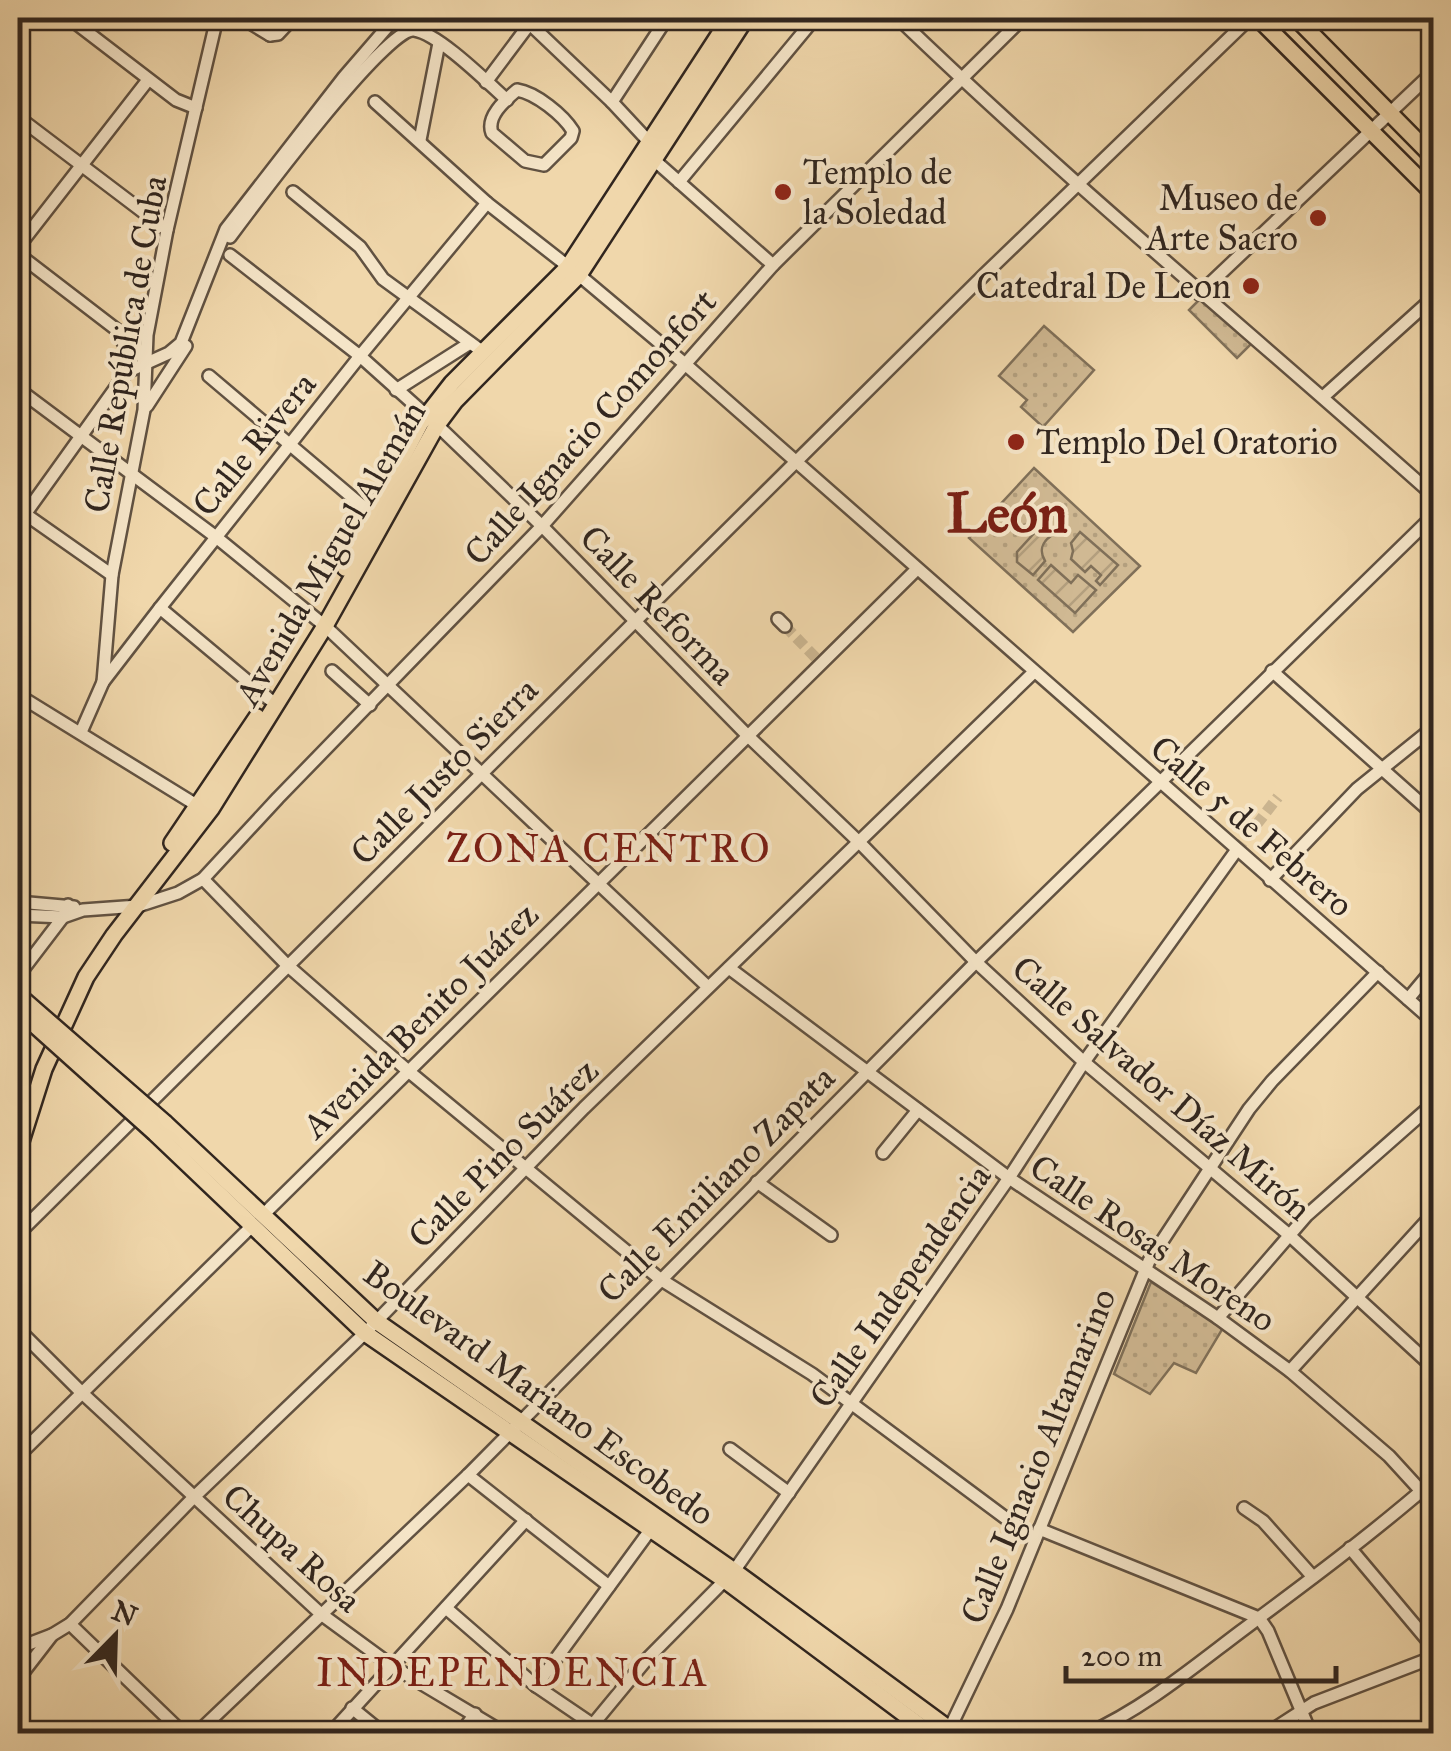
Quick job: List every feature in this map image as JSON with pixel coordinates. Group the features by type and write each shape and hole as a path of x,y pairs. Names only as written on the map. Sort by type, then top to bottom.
{"main road":[{"name":"Avenida Miguel Alemán","path":"654,152 730,18"},
{"name":"Avenida Miguel Alemán","path":"132,906 211,810 321,623 431,420 455,401 574,271 746,18"},
{"path":"1258,18 1434,194"},
{"path":"1296,18 1434,158"},
{"name":"Avenida Miguel Alemán","path":"18,1118 58,1024 321,623 373,514 477,348 574,271"},
{"name":"Boulevard Mariano Escobedo","path":"18,993 371,1327 651,1528 730,1576 931,1734"},
{"name":"Boulevard Mariano Escobedo","path":"18,1010 157,1125"},
{"name":"Avenida Miguel Alemán","path":"18,1151 49,1046"},
{"name":"Boulevard Mariano Escobedo","path":"513,1428 951,1732"}],"street":[{"path":"69,18 181,104 196,108"},
{"name":"Calle República de Cuba","path":"102,682 112,575 144,410 147,334 217,18"},
{"path":"242,18 270,35 278,34 292,18"},
{"path":"270,35 283,18"},
{"path":"126,372 169,353 181,343 226,229 395,18"},
{"path":"612,102 666,18"},
{"path":"679,182 815,18"},
{"path":"898,18 1199,294 1434,496"},
{"name":"Calle Ignacio Comonfort","path":"203,879 542,526 773,265 1023,18"},
{"name":"Calle Justo Sierra","path":"18,1234 481,772 1250,18"},
{"path":"486,82 532,21 612,102 679,182 773,265"},
{"path":"144,410 186,346 230,238 352,82 402,32 416,30 439,43 507,100"},
{"path":"420,140 439,43"},
{"path":"1199,294 1434,71"},
{"path":"146,362 134,344 18,250 148,80"},
{"path":"522,90 572,128 571,138 544,165 526,161 492,134 492,118 507,100 522,90"},
{"name":"Calle 5 de Febrero","path":"375,102 487,203 684,364 1434,1022"},
{"path":"18,117 167,230"},
{"path":"293,192 353,241 377,274 477,348 396,390"},
{"name":"Calle Rivera","path":"82,732 102,682 360,356 487,203"},
{"name":"Calle Reforma","path":"230,255 360,356 431,420 860,843"},
{"path":"1323,397 1434,296"},
{"path":"112,575 20,516 126,372 130,356 119,334"},
{"path":"208,376 373,514"},
{"path":"18,389 216,537 321,623 708,987"},
{"name":"Calle Emiliano Zapata","path":"196,1734 468,1475 976,962 1434,515"},
{"name":"Avenida Benito Juárez","path":"18,1456 256,1216 916,570"},
{"path":"160,608 268,699"},
{"path":"332,671 370,705"},
{"path":"1272,671 1434,816"},
{"name":"Calle Pino Suárez","path":"18,1679 52,1635 70,1624 708,987 1034,672"},
{"path":"18,695 198,806"},
{"path":"1270,880 1357,789 1434,727"},
{"name":"Calle Salvador Díaz Mirón","path":"860,843 976,962 1084,1062 1288,1234 1434,1368"},
{"name":"Calle Independencia","path":"589,1728 648,1659 730,1576 1009,1178 1084,1062 1236,851"},
{"path":"18,915 132,906 178,893 203,879 287,964 407,1070 660,1279 789,1358 1037,1534 1259,1618 1312,1734"},
{"path":"18,902 66,911"},
{"path":"18,976 66,911"},
{"name":"Calle Rosas Moreno","path":"729,968 1009,1178 1290,1371 1353,1423 1421,1491 1434,1510"},
{"path":"1408,999 1434,968"},
{"name":"Calle Ignacio Altamarino","path":"951,1732 1007,1609 1144,1270 1209,1168 1272,1081 1378,972"},
{"path":"18,993 148,1104 157,1125"},
{"path":"18,1018 133,1119 157,1125"},
{"path":"1218,1318 1288,1234 1434,1102"},
{"path":"883,1153 918,1110"},
{"path":"757,1182 832,1235"},
{"path":"1290,1371 1434,1213"},
{"name":"Chupa Rosa","path":"18,1330 321,1614 392,1666 506,1734"},
{"path":"730,1450 789,1494"},
{"path":"468,1475 609,1586"},
{"path":"1086,1734 1169,1686 1434,1480"},
{"path":"1244,1508 1263,1522 1313,1577"},
{"path":"330,1734 526,1520"},
{"path":"536,1686 651,1528"},
{"path":"1350,1548 1434,1648"},
{"path":"446,1608 589,1728"},
{"path":"70,1624 184,1734"},
{"path":"18,1648 52,1635"},
{"path":"1266,1734 1302,1710 1434,1657"},
{"path":"352,1708 384,1734"},
{"path":"460,1734 475,1714"}],"shaded area":[{"path":"1201,298 1252,343 1237,358 1189,310"},
{"path":"1044,326 1094,370 1043,427 1021,407 1027,400 999,376"},
{"path":"1034,468 1140,566 1073,632 969,538"},
{"path":"1049,517 1051,536 1042,550 1045,561 1033,575 1017,562 1017,552"},
{"path":"1080,532 1118,565 1100,585 1096,581 1101,575 1091,566 1085,572 1071,559 1071,543"},
{"path":"1051,565 1071,583 1078,575 1096,590 1075,613 1038,580"},
{"path":"1151,1282 1223,1328 1196,1373 1174,1363 1150,1394 1114,1374"}],"tunnel":[{"path":"785,626 816,658"},
{"path":"1236,851 1278,797"}],"place":[{"name":"Templo de la Soledad","path":"783,192"},
{"name":"Museo de Arte Sacro","path":"1318,218"},
{"name":"Catedral De Leon","path":"1251,286"},
{"name":"Templo Del Oratorio","path":"1016,442"}],"district":[{"name":"León","path":"1007,513"},
{"name":"ZONA CENTRO","path":"609,848"},
{"name":"INDEPENDENCIA","path":"513,1672"}]}
